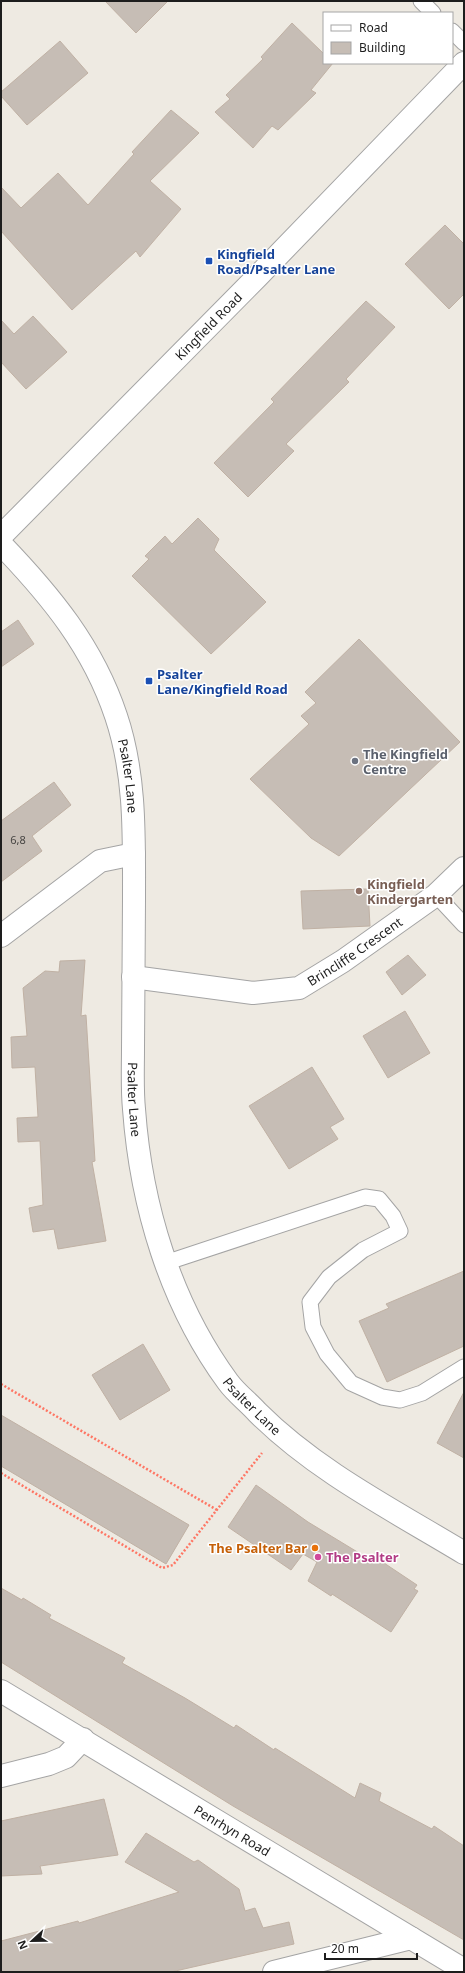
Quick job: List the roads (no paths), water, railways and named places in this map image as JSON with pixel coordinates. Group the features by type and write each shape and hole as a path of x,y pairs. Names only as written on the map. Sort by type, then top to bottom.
{"street":[{"name":"Kingfield Road","path":"1,536 264,270 464,63"},
{"name":"Psalter Lane","path":"1,544 42,587 58,608 91,659 106,691 118,724 130,783 134,854 134,1108 144,1188 165,1263 193,1327 230,1384 278,1432 344,1481 464,1552"},
{"path":"1,936 100,861 134,854"},
{"name":"Brincliffe Crescent","path":"133,977 253,993 299,988 343,961 436,895 464,868"},
{"name":"Penrhyn Road","path":"1,1691 83,1739 464,1970"},
{"path":"1,1776 49,1764 66,1757 83,1739"},
{"path":"274,1972 411,1938"}],"lane":[{"path":"421,1 432,12"},
{"path":"453,32 464,43"},
{"path":"436,895 464,925"},
{"path":"165,1263 365,1197 379,1200 393,1216 400,1231 363,1250 329,1277 310,1302 313,1326 327,1354 351,1383 382,1397 400,1400 422,1393 464,1368"}],"place":[{"name":"Kingfield Road/Psalter Lane","path":"209,261"},
{"name":"Psalter Lane/Kingfield Road","path":"149,681"},
{"name":"The Kingfield Centre","path":"355,761"},
{"name":"Kingfield Kindergarten","path":"359,891"},
{"name":"The Psalter Bar","path":"315,1548"},
{"name":"The Psalter","path":"318,1557"}]}
